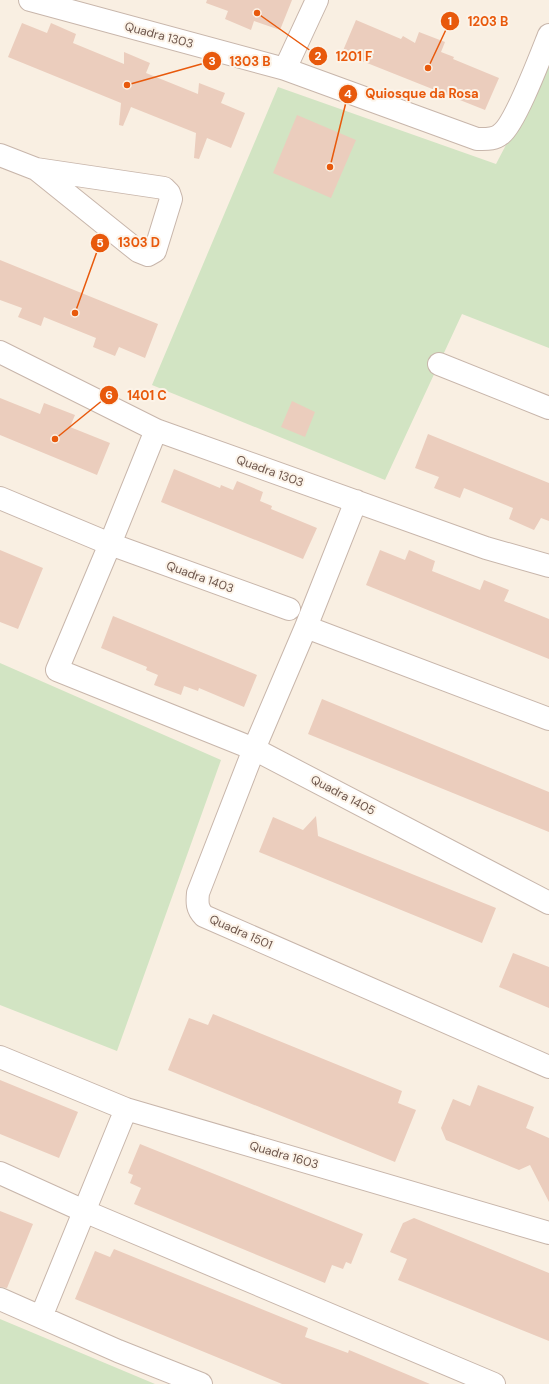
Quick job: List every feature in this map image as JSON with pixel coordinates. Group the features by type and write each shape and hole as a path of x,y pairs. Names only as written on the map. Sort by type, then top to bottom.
{"street":[{"name":"Quadra 1303","path":"30,0 285,69 477,139 490,139 501,134 513,119 549,37"},
{"path":"285,69 317,0"},
{"path":"0,155 36,169 164,188 171,199 155,251 148,255 138,251 36,169"},
{"name":"Quadra 1303","path":"0,352 156,430 486,548 549,566"},
{"path":"439,364 549,408"},
{"path":"156,430 57,670 254,749 306,627 356,501"},
{"name":"Quadra 1403","path":"0,498 110,544 289,609"},
{"path":"306,627 549,719"},
{"name":"Quadra 1405","path":"254,749 549,903"},
{"name":"Quadra 1501","path":"254,749 198,893 197,904 199,911 204,916 549,1067"},
{"path":"0,1057 126,1109 41,1317"},
{"name":"Quadra 1603","path":"126,1109 549,1233"},
{"path":"0,1172 84,1211 494,1384"},
{"path":"0,1299 118,1351 201,1384"}],"green space":[{"path":"549,63 549,348 462,314 385,480 152,385 278,87 496,164"},
{"path":"0,663 221,760 117,1051 0,1005"},
{"path":"0,1319 155,1384 0,1384"}],"building":[{"path":"207,0 292,0 280,30 254,21 251,30 225,19 228,11 206,3"},
{"path":"356,20 401,39 403,36 415,43 419,32 445,42 441,52 454,57 453,59 499,78 485,110 342,53"},
{"path":"22,23 47,33 51,23 76,34 73,43 124,64 124,52 150,63 146,73 198,94 199,83 225,93 221,103 245,113 231,148 207,138 199,159 194,158 196,133 131,107 123,126 119,125 121,103 8,57"},
{"path":"297,115 356,140 331,198 273,173"},
{"path":"0,260 158,324 145,358 119,347 115,356 93,347 96,338 44,317 41,326 18,317 22,308 0,300"},
{"path":"0,398 40,414 44,403 75,415 70,427 110,443 97,475 0,435"},
{"path":"292,401 315,412 305,437 281,427"},
{"path":"428,434 549,483 549,521 541,518 534,530 509,519 513,508 464,488 460,498 434,488 439,477 415,468"},
{"path":"174,469 220,488 221,485 233,490 237,481 263,492 260,501 272,506 271,509 317,528 303,559 161,502"},
{"path":"0,550 43,568 18,629 0,622"},
{"path":"380,550 405,560 409,550 435,561 432,571 480,590 484,580 509,590 504,601 549,619 549,659 366,585"},
{"path":"113,616 257,675 244,707 199,688 198,691 184,686 181,695 154,685 158,675 146,670 147,667 101,648"},
{"path":"322,699 549,792 549,832 308,734"},
{"path":"316,816 318,836 496,908 482,943 259,852 273,817 303,830"},
{"path":"513,953 549,967 549,1008 499,987"},
{"path":"213,1014 402,1091 398,1103 416,1110 395,1162 168,1070 189,1018 208,1025"},
{"path":"0,1080 78,1112 59,1158 0,1134"},
{"path":"478,1085 534,1107 526,1128 549,1138 549,1202 530,1165 519,1170 446,1140 441,1128 453,1099 470,1106"},
{"path":"140,1144 363,1234 351,1264 346,1262 343,1269 332,1265 325,1283 134,1204 141,1188 130,1183 133,1175 128,1173"},
{"path":"0,1211 33,1224 7,1288 0,1287"},
{"path":"414,1218 549,1273 549,1341 398,1280 407,1259 390,1252 403,1223"},
{"path":"114,1249 308,1328 305,1337 348,1353 349,1350 430,1384 282,1384 75,1299 95,1251 110,1257"}],"place":[{"name":"1201 F","path":"257,13"},
{"name":"1203 B","path":"428,68"},
{"name":"1303 B","path":"127,85"},
{"name":"Quiosque da Rosa","path":"330,167"},
{"name":"1303 D","path":"75,313"},
{"name":"1401 C","path":"55,439"}]}
